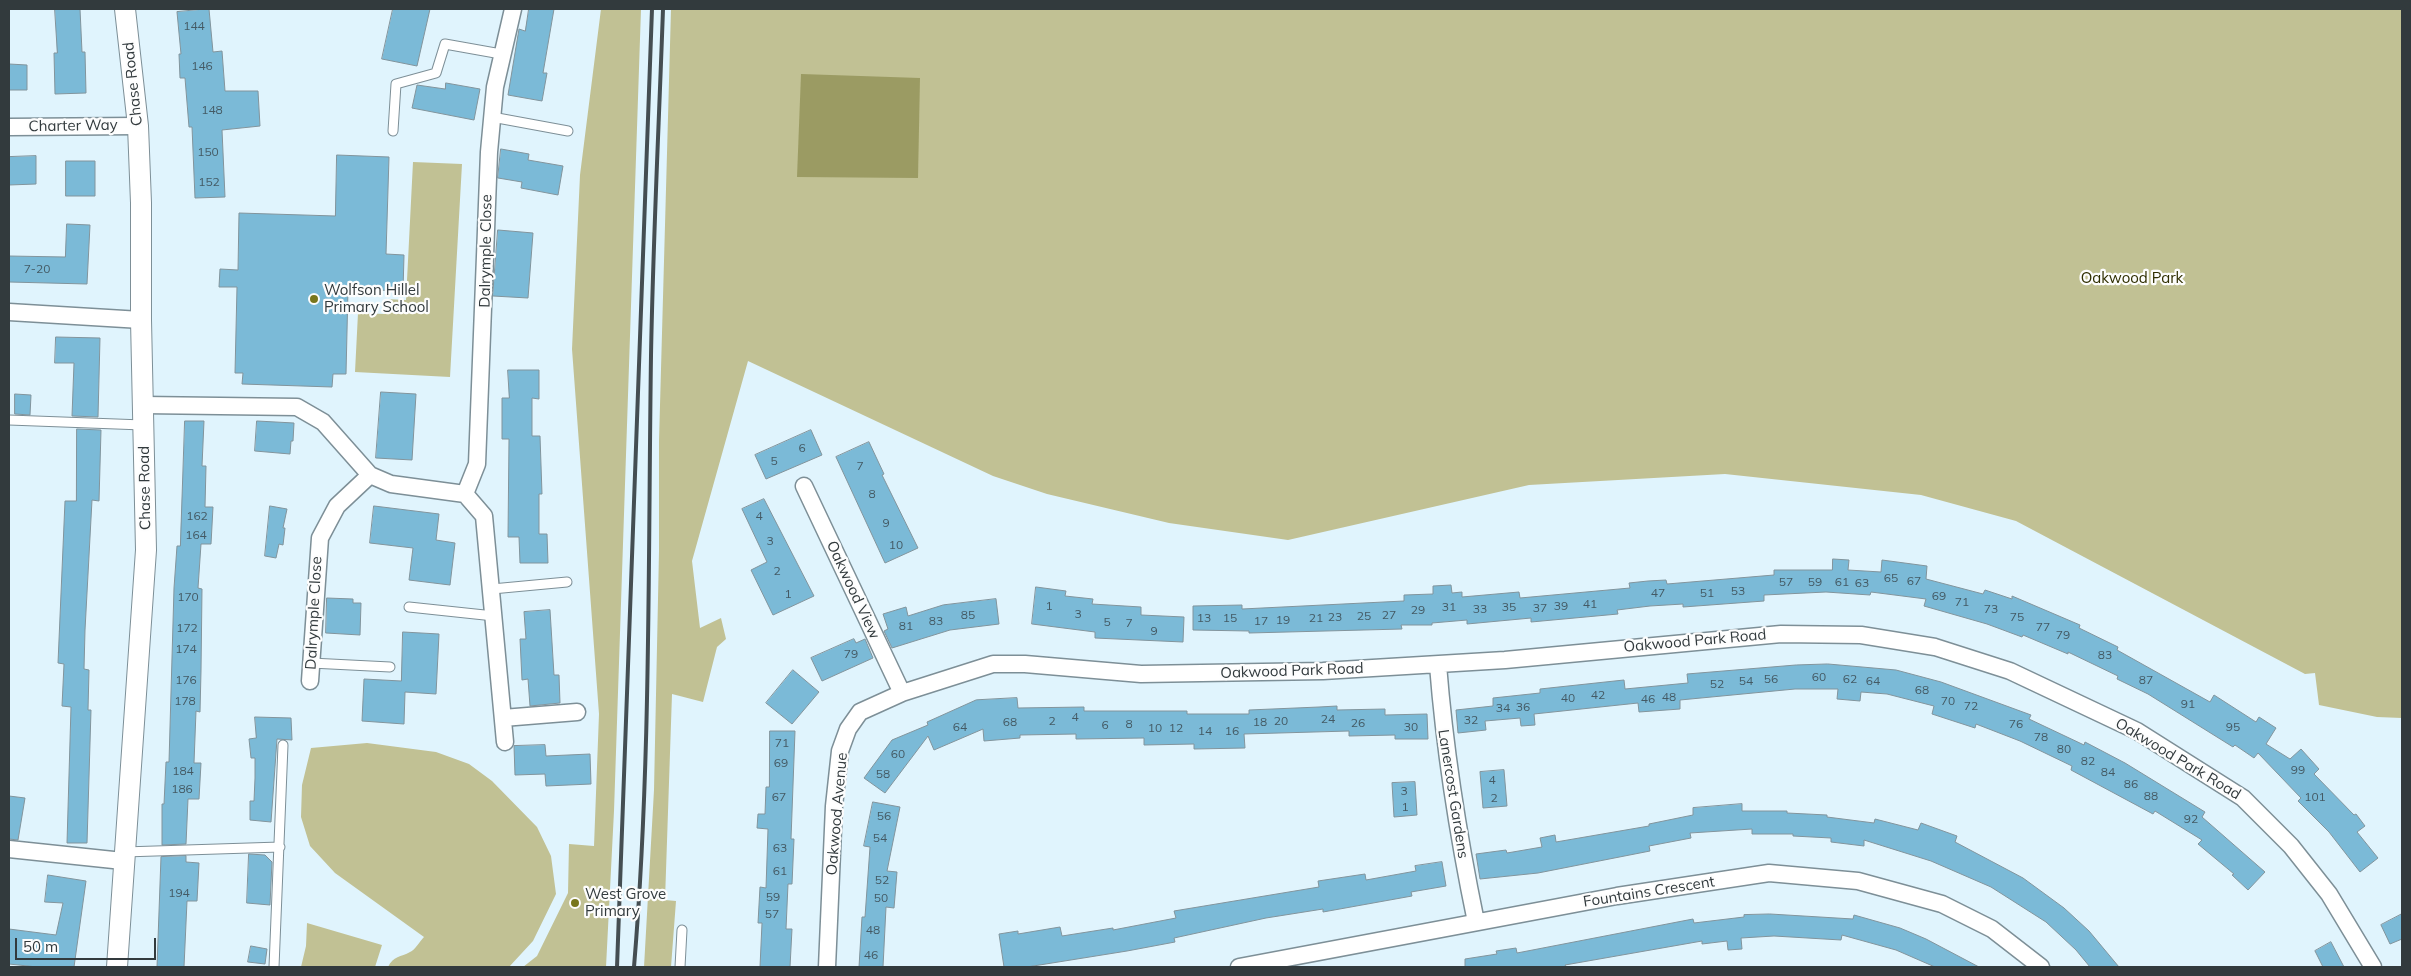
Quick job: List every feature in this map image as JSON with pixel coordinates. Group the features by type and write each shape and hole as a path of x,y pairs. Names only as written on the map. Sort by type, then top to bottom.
{"street":[{"name":"Chase Road","path":"117,967 146,550 141,320 141,203 138,126 126,9"},
{"name":"Dalrymple Close","path":"465,494 478,464 489,152 492,117 501,54 513,9"},
{"name":"Charter Way","path":"9,127 138,126"},
{"path":"9,312 141,320"},
{"path":"143,405 297,407 323,422 370,474 391,484 465,494 484,516 505,742"},
{"name":"Dalrymple Close","path":"310,681 320,538 337,506 370,474"},
{"name":"Oakwood View","path":"804,486 902,693"},
{"name":"Oakwood Park Road","path":"902,693 993,664 1025,664 1141,674 1323,671 1438,665 1781,634 1861,635 1935,648 2000,668 2137,730 2243,798 2291,846 2329,894 2373,967"},
{"name":"Lanercost Gardens","path":"1438,665 1444,743 1456,822 1476,922"},
{"name":"Oakwood Avenue","path":"827,967 834,806 840,752 848,729 860,712 902,693"},
{"path":"503,718 578,712"},
{"path":"9,849 124,856"},
{"name":"Fountains Crescent","path":"1239,967 1617,896 1769,873 1858,880 1942,904 1992,929 2041,967"}],"lane":[{"path":"393,131 396,84 436,73 445,44 501,54"},
{"path":"492,117 568,131"},
{"path":"9,420 143,425"},
{"path":"492,589 567,582"},
{"path":"409,607 494,616"},
{"path":"311,663 390,667"},
{"path":"274,967 283,745"},
{"path":"124,856 280,847"},
{"path":"680,967 682,930"}],"green space":[{"path":"601,9 641,9 614,811 606,967 523,967 537,956 568,893 569,844 594,846 599,714 572,349 580,175"},
{"name":"Oakwood Park","path":"671,9 2402,9 2402,718 2377,717 2319,705 2315,673 2305,674 2016,521 1921,495 1725,474 1529,485 1288,540 1169,523 1047,494 993,476 748,361 692,561 700,628 721,618 726,639 717,647 703,702 672,694 665,900 676,901 671,967 644,967 654,790 659,551 659,441"},
{"path":"413,162 462,164 450,377 355,372 358,313 385,314 386,299 406,300"},
{"path":"367,743 436,752 469,764 492,781 537,827 551,856 556,894 533,941 509,967 388,967 395,959 412,951 424,937 335,873 310,846 301,817 302,785 311,748"},
{"path":"307,923 382,945 375,967 301,967 306,946"}],"shaded area":[{"path":"801,74 920,78 918,178 797,177"}],"building":[{"path":"55,9 80,9 82,52 85,52 86,93 55,94 54,53 57,53"},
{"path":"209,9 213,52 222,51 225,91 258,91 260,126 222,130 225,197 195,198 192,127 189,127 185,78 180,78 179,54 181,54 177,12"},
{"path":"393,9 430,9 417,66 382,59"},
{"path":"529,9 554,9 543,73 547,73 542,101 508,95 519,29 525,31"},
{"path":"9,64 27,65 27,90 9,90"},
{"path":"446,83 480,89 474,120 412,108 417,85 445,89"},
{"path":"501,149 529,154 528,160 563,166 558,195 521,188 522,182 498,178"},
{"path":"337,155 389,157 386,254 404,255 403,291 348,289 346,374 333,374 332,387 242,384 243,373 235,373 237,287 219,287 220,269 238,270 239,213 335,216"},
{"path":"36,156 36,184 9,185 9,157"},
{"path":"66,161 95,161 95,196 66,196"},
{"path":"67,224 90,225 87,284 9,282 9,256 65,257"},
{"path":"498,230 533,233 528,298 493,296"},
{"path":"56,337 100,338 98,417 72,416 74,363 55,363"},
{"path":"508,370 539,370 539,399 532,398 532,436 540,436 542,494 539,494 539,534 547,534 548,563 520,563 519,537 508,537 509,439 502,439 502,398 509,398"},
{"path":"381,392 416,394 412,460 376,458"},
{"path":"15,394 31,395 30,415 15,414"},
{"path":"185,421 204,421 202,466 206,466 205,507 213,507 211,544 201,544 198,588 202,589 201,671 200,712 196,711 194,763 201,763 199,799 188,799 186,844 162,845 162,804 164,804 166,762 169,762 174,588 177,546 180,546"},
{"path":"257,421 294,423 290,454 255,451"},
{"path":"77,429 101,430 99,501 92,500 85,630 84,669 89,670 88,710 91,710 87,843 67,843 71,707 62,706 64,664 58,663 65,501 76,501"},
{"path":"811,430 822,455 766,479 755,455"},
{"path":"869,442 884,474 882,475 918,548 885,563 836,457"},
{"path":"764,499 814,596 773,615 751,570 767,562 742,509"},
{"path":"270,506 287,509 283,528 285,528 283,545 279,544 276,558 265,556"},
{"path":"374,506 439,514 436,540 455,543 450,585 409,580 413,548 370,543"},
{"path":"1833,559 1849,560 1848,570 1881,572 1882,560 1927,566 1926,579 1983,594 1985,590 2012,599 2012,596 2080,625 2079,628 2118,647 2117,650 2210,702 2214,695 2256,722 2259,717 2276,728 2266,744 2290,759 2301,749 2319,769 2314,774 2354,815 2356,814 2365,826 2357,832 2378,858 2360,872 2329,832 2298,801 2301,798 2258,753 2254,758 2235,745 2233,747 2148,694 2117,679 2118,676 2068,652 2068,654 2023,635 2022,637 1987,624 1924,606 1926,599 1871,592 1870,595 1826,592 1764,595 1764,601 1683,607 1683,604 1650,606 1617,610 1618,614 1531,622 1531,618 1467,624 1467,620 1432,623 1432,625 1401,625 1402,629 1249,633 1249,631 1193,630 1193,606 1242,605 1242,609 1404,601 1404,595 1433,594 1433,586 1451,585 1452,593 1462,592 1462,597 1519,592 1520,598 1630,588 1629,583 1648,581 1666,580 1667,584 1774,575 1774,570 1832,570"},
{"path":"1036,587 1066,591 1065,596 1093,599 1092,604 1141,607 1141,615 1184,617 1183,642 1095,638 1095,632 1032,624"},
{"path":"327,598 353,599 353,603 361,603 360,635 326,633"},
{"path":"996,599 999,624 950,630 892,648 884,631 888,629 883,614 906,607 908,616 943,605"},
{"path":"550,610 554,675 559,675 560,703 530,706 528,679 522,680 520,639 526,639 524,612"},
{"path":"403,632 439,634 436,694 405,692 404,724 362,721 364,679 401,681"},
{"path":"854,639 856,643 865,639 873,658 822,681 811,658"},
{"path":"1828,664 1896,670 1941,682 2031,715 2029,719 2084,745 2085,742 2125,763 2205,812 2202,817 2265,872 2248,890 2232,875 2234,874 2198,844 2202,840 2155,811 2153,814 2071,770 2072,766 2020,741 1976,724 1975,728 1932,714 1934,706 1887,694 1861,692 1860,701 1837,699 1838,689 1795,689 1680,700 1680,709 1639,712 1638,703 1534,714 1535,725 1521,726 1520,718 1485,721 1486,730 1458,733 1456,710 1493,706 1493,698 1540,693 1540,689 1624,680 1625,689 1688,683 1687,674"},
{"path":"793,670 819,692 792,724 766,703"},
{"path":"1017,698 1018,708 1084,707 1084,711 1187,711 1187,714 1249,714 1249,710 1337,706 1337,710 1385,709 1385,715 1427,714 1428,739 1395,739 1395,735 1349,736 1349,731 1244,734 1245,748 1194,749 1194,744 1144,745 1144,738 1076,739 1076,734 1020,735 1020,738 984,741 983,729 934,750 928,736 885,793 864,778 892,740 928,725 927,722 976,700"},
{"path":"255,717 291,718 292,740 277,739 271,822 250,820 250,801 254,801 255,758 251,758 249,739 256,738"},
{"path":"770,731 795,731 791,839 794,839 792,884 788,884 786,929 792,929 790,967 760,967 762,923 758,923 760,887 766,888 768,829 757,828 758,814 765,814 766,787 769,787"},
{"path":"545,745 546,756 590,754 591,784 546,786 545,774 515,775 514,746"},
{"path":"1504,770 1507,806 1483,808 1480,772"},
{"path":"1415,782 1417,815 1394,817 1392,783"},
{"path":"9,796 25,798 18,840 9,839"},
{"path":"873,802 900,807 887,871 897,872 894,908 886,907 883,967 859,967 862,917 865,917 870,847 864,846"},
{"path":"1742,804 1742,811 1787,811 1787,813 1827,815 1827,817 1874,823 1875,819 1918,830 1921,823 1957,836 1955,842 2023,878 2064,908 2089,931 2119,967 2090,967 2076,950 2046,922 1991,887 1931,861 1864,840 1864,846 1831,842 1831,838 1793,836 1793,834 1752,834 1752,829 1690,833 1691,838 1649,846 1650,851 1538,873 1480,879 1476,854 1506,850 1507,853 1542,847 1540,838 1555,835 1556,842 1649,826 1649,824 1693,815 1693,808"},
{"path":"249,854 265,855 272,862 270,905 247,903"},
{"path":"186,856 186,862 199,863 197,901 187,901 184,967 157,967 161,857"},
{"path":"1442,862 1446,886 1411,892 1412,896 1323,912 1323,909 1266,918 1174,938 1175,942 1127,951 1027,967 1004,967 999,934 1018,931 1018,934 1060,927 1062,936 1113,928 1113,930 1176,918 1174,911 1319,887 1318,881 1365,874 1366,880 1416,871 1415,866"},
{"path":"48,875 86,881 74,967 37,967 9,964 9,929 56,935 63,903 45,902"},
{"path":"1770,914 1853,919 1854,915 1900,928 1926,939 1979,967 1935,967 1896,950 1842,935 1841,940 1774,936 1741,938 1742,949 1728,950 1727,941 1702,944 1702,941 1565,965 1566,967 1465,967 1465,959 1497,954 1496,951 1516,948 1517,953 1693,919 1694,923 1744,917 1744,915"},
{"path":"2402,914 2402,939 2390,944 2381,925"},
{"path":"2331,942 2344,967 2323,967 2315,951"},
{"path":"251,946 267,949 265,964 248,962"}],"railway":[{"path":"617,967 652,9"},
{"path":"634,967 646,738 652,313 663,9"}],"place":[{"name":"Wolfson Hillel Primary School","path":"314,299"},
{"name":"West Grove Primary","path":"575,903"}]}
